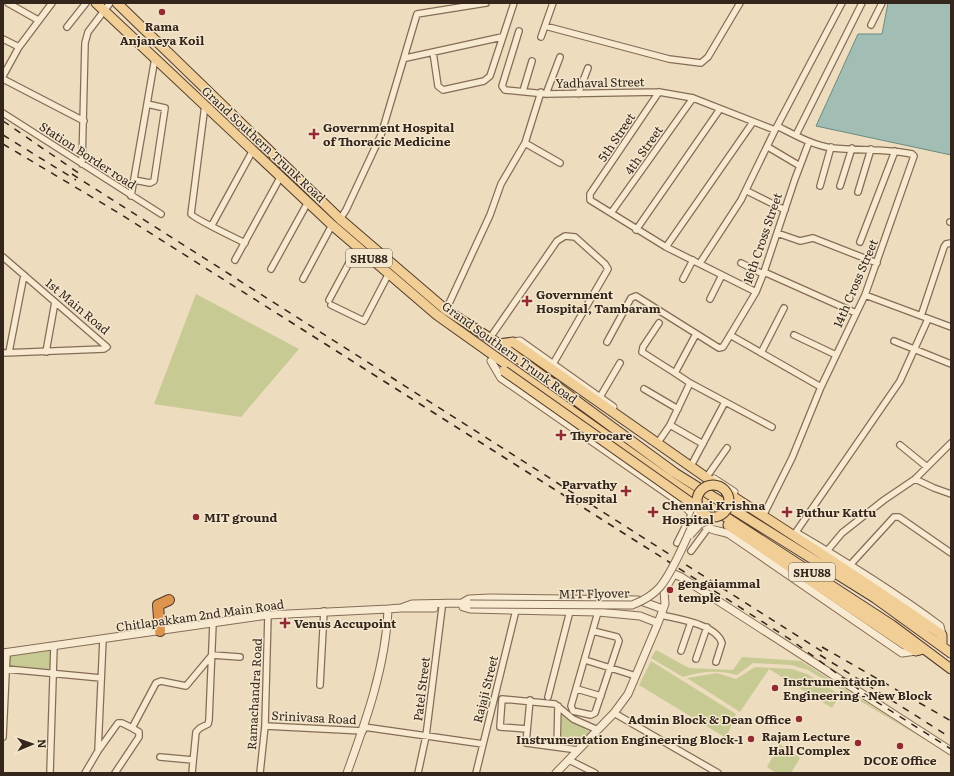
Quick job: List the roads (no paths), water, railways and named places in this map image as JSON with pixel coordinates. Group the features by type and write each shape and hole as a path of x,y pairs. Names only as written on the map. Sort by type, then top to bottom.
{"highway":[{"path":"160,631 158,605 169,600"}],"main road":[{"name":"Grand Southern Trunk Road","path":"96,3 308,202 336,222 446,310 499,344 675,473 875,598 951,653"},
{"name":"Grand Southern Trunk Road","path":"116,3 336,222 358,248 388,275 438,315 490,356 645,463 892,625 920,650 951,669"},
{"path":"499,344 515,344 726,492 870,585 942,635 942,646"},
{"path":"490,356 504,371 698,508 705,516 715,517 722,515 728,507 729,496 726,492"},
{"path":"638,474 645,463"},
{"path":"698,508 697,497 702,488 712,484 717,485"},
{"path":"715,517 904,644 920,650"}],"street":[{"path":"52,3 19,47 3,77 84,121"},
{"path":"67,27 86,3"},
{"path":"82,164 85,43 88,32 103,10 110,3"},
{"path":"303,279 336,222 346,210 380,135 406,58 418,14 486,3"},
{"path":"433,52 438,86 440,89 443,90 484,81 490,76 514,3"},
{"path":"541,37 553,3"},
{"path":"545,26 669,59 701,63 708,57 740,3"},
{"path":"700,263 741,200 776,128 842,3"},
{"path":"796,135 862,3"},
{"path":"10,4 38,20"},
{"path":"871,25 880,4"},
{"name":"Yadhaval Street","path":"520,31 502,86 505,90 578,94 659,92 693,98 720,109"},
{"path":"406,58 502,37"},
{"path":"3,39 19,47"},
{"path":"446,310 490,215 501,184 525,143 544,93 560,57"},
{"path":"131,196 155,58"},
{"path":"524,90 532,61"},
{"path":"578,94 588,68"},
{"name":"5th Street","path":"611,213 590,200 590,194 659,92"},
{"name":"4th Street","path":"611,213 693,98"},
{"path":"134,180 150,183 154,181 165,108 147,104"},
{"path":"205,105 191,211 193,217 212,225 245,243"},
{"path":"636,230 720,109"},
{"name":"14th Cross Street","path":"720,109 753,122 796,135 809,142 831,148 895,151 912,154 914,159 865,295 821,387 792,458 765,512"},
{"name":"Station Border road","path":"3,113 161,214"},
{"path":"666,247 753,122"},
{"name":"16th Cross Street","path":"607,342 634,296 720,348 724,347 756,292 764,273 809,142"},
{"path":"525,143 560,163"},
{"path":"768,147 800,166"},
{"path":"820,186 831,148"},
{"path":"840,186 852,148"},
{"path":"212,225 253,150"},
{"path":"858,192 871,150"},
{"path":"860,242 895,151"},
{"path":"235,260 281,176"},
{"path":"749,192 785,210"},
{"path":"270,269 308,202"},
{"path":"611,213 636,230 666,247 756,292"},
{"path":"777,233 800,241 813,238 877,263"},
{"path":"490,338 557,242 565,236 575,237 605,264 608,269 553,364"},
{"path":"921,316 944,247 946,244 951,243"},
{"path":"358,248 330,302 364,320 388,275"},
{"name":"1st Main Road","path":"3,257 107,347 104,350 46,352"},
{"path":"683,279 693,260"},
{"path":"741,263 856,313"},
{"path":"24,275 6,353 46,352 55,302"},
{"path":"710,299 722,275"},
{"path":"865,295 951,327"},
{"path":"760,353 784,308"},
{"path":"796,532 900,382 916,350 928,319"},
{"path":"659,323 643,347 642,352 690,383 772,427"},
{"path":"675,373 696,334"},
{"path":"730,335 821,387"},
{"path":"794,335 836,355"},
{"path":"515,344 520,341 708,475 796,532 851,564 940,626 942,635"},
{"path":"894,341 951,364"},
{"path":"490,356 501,378 608,456 681,503 691,515 708,528 721,530 728,534 902,653 920,650"},
{"path":"600,397 620,363"},
{"path":"659,441 670,425 690,383"},
{"path":"644,389 678,409"},
{"path":"692,464 725,402"},
{"path":"670,425 703,444"},
{"path":"827,551 842,533 915,479 951,443"},
{"path":"900,445 927,467"},
{"path":"708,475 727,448"},
{"path":"915,479 951,494"},
{"name":"MIT Flyover","path":"465,604 632,605 644,600 661,585 686,538 698,508"},
{"path":"678,543 691,515"},
{"name":"MIT Flyover","path":"686,538 700,524 715,517"},
{"path":"851,564 891,519 897,517 951,553"},
{"path":"691,551 708,528"},
{"path":"556,773 614,713 628,694 663,609 664,591 672,578 677,574 951,751"},
{"path":"401,608 442,608 465,604 469,599 490,598 638,600 707,627 721,640 722,644 716,662"},
{"path":"401,608 412,604 465,604 470,609 598,612 640,616 658,623"},
{"name":"Chitlapakkam 2nd Main Road","path":"5,653 268,615 401,608"},
{"name":"Patel Street","path":"418,773 426,736 442,608"},
{"path":"347,773 364,729 387,630 388,609"},
{"name":"Rajaji Street","path":"476,773 516,610"},
{"path":"320,685 324,611"},
{"path":"548,697 570,611"},
{"path":"593,631 619,639 594,715 573,711 571,706 598,612"},
{"name":"Ramachandra Road","path":"260,773 265,726 268,615"},
{"path":"681,651 691,622"},
{"path":"192,773 196,732 208,724 209,720 213,623"},
{"path":"696,659 707,627"},
{"path":"98,751 104,639"},
{"path":"50,773 54,646"},
{"path":"3,737 6,669 5,653"},
{"path":"212,655 240,657"},
{"path":"132,728 156,683 161,681 186,686 212,655"},
{"path":"585,660 636,676"},
{"path":"6,669 101,678"},
{"path":"577,689 601,696"},
{"path":"527,729 500,727 501,700 530,700 558,706 573,719 598,730"},
{"path":"530,700 526,743 578,750"},
{"path":"558,706 558,747"},
{"path":"614,713 718,773"},
{"path":"87,772 98,751 118,723 122,723 139,732 139,737 115,773"},
{"name":"Srinivasa Road","path":"265,726 364,729 483,744"},
{"path":"160,757 193,760"},
{"path":"569,760 595,773"}],"water":[{"path":"888,3 951,3 951,155 816,126 858,34 882,34"}],"railway":[{"path":"3,121 80,174"},
{"path":"3,135 76,180"},
{"path":"3,144 122,215 669,562 791,640 872,699 951,749"},
{"path":"72,174 826,654"},
{"path":"822,647 951,721"},
{"path":"820,655 951,738"}],"place":[{"name":"Rama Anjaneya Koil","path":"162,12"},
{"name":"Government Hospital of Thoracic Medicine","path":"314,134"},
{"name":"Government Hospital, Tambaram","path":"527,301"},
{"name":"Thyrocare","path":"561,435"},
{"name":"Parvathy Hospital","path":"626,491"},
{"name":"Chennai Krishna Hospital","path":"653,512"},
{"name":"Puthur Kattu","path":"787,512"},
{"name":"MIT ground","path":"196,517"},
{"name":"gengaiammal temple","path":"670,590"},
{"name":"Venus Accupoint","path":"285,623"},
{"name":"Instrumentation Engineering - New Block","path":"775,688"},
{"name":"Admin Block & Dean Office","path":"799,719"},
{"name":"Instrumentation Engineering Block-1","path":"751,739"},
{"name":"Rajam Lecture Hall Complex","path":"858,743"},
{"name":"DCOE Office","path":"900,746"}]}
